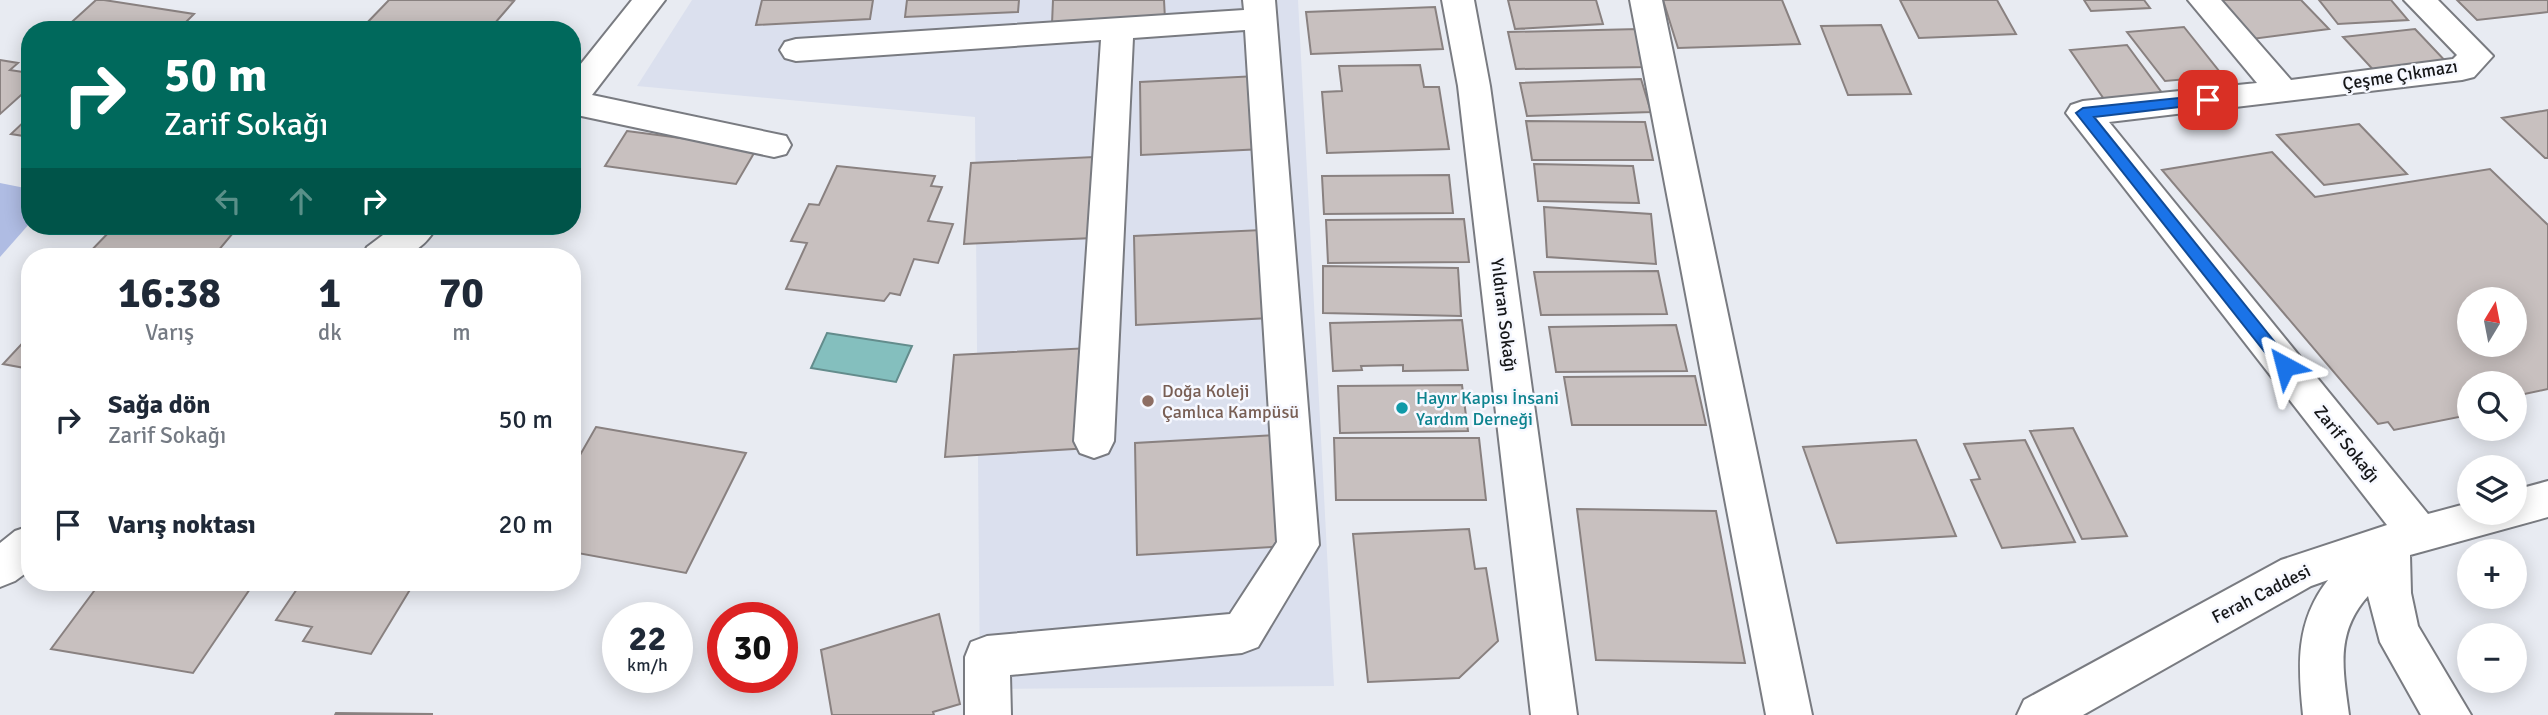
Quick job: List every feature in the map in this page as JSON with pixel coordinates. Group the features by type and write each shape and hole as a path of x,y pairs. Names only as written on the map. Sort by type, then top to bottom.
{"street":[{"path":"581,88 649,0"},
{"name":"Yıldıran Sokağı","path":"1458,0 1474,86 1554,715"},
{"path":"1646,0 1789,715"},
{"path":"2204,0 2283,92"},
{"name":"Çeşme Çıkmazı","path":"2283,92 2462,69 2477,56 2420,0"},
{"path":"796,50 1118,29 1260,10 1298,545 1242,633 987,657 988,715"},
{"path":"1094,440 1118,29"},
{"name":"Zarif Sokağı","path":"2283,92 2083,113 2404,539"},
{"path":"581,102 774,145"},
{"path":"391,248 408,235"},
{"path":"2527,505 2548,499"},
{"name":"Ferah Caddesi","path":"2040,715 2296,573 2457,524"},
{"path":"2326,715 2320,653 2326,615 2336,598 2404,539"},
{"path":"2404,539 2389,595 2396,626 2424,680 2448,715"},
{"path":"0,568 21,551"}],"shaded area":[{"name":"Doğa Koleji Çamlıca Kampüsü","path":"692,0 1298,0 1334,686 980,689 975,117 637,86"},
{"path":"0,183 21,187 21,233 0,257"},
{"path":"827,333 912,346 896,382 811,368"}],"building":[{"path":"96,0 194,14 187,21 73,21"},
{"path":"389,0 514,1 497,21 369,21"},
{"path":"762,0 873,0 870,19 756,25"},
{"path":"907,0 1019,0 1018,12 905,17"},
{"path":"1053,0 1164,0 1165,19 1052,24"},
{"path":"1508,0 1596,0 1603,24 1515,29"},
{"path":"1663,0 1782,0 1800,44 1678,48"},
{"path":"1900,0 1997,0 2016,34 1919,38"},
{"path":"2084,0 2144,0 2150,8 2091,11"},
{"path":"2217,0 2301,0 2329,29 2252,39"},
{"path":"2319,0 2391,0 2408,20 2338,24"},
{"path":"2457,0 2548,0 2548,12 2477,20"},
{"path":"1435,7 1443,49 1311,54 1306,12"},
{"path":"1881,25 1911,94 1848,95 1821,26"},
{"path":"2184,27 2223,76 2165,81 2127,32"},
{"path":"1639,29 1649,67 1516,69 1508,32"},
{"path":"2415,29 2451,67 2378,75 2343,37"},
{"path":"2127,45 2165,97 2106,102 2070,50"},
{"path":"0,60 18,63 10,70 21,72 21,95 0,114"},
{"path":"1420,65 1424,87 1439,87 1449,149 1327,153 1322,92 1342,91 1339,66"},
{"path":"1257,76 1263,149 1141,155 1140,82"},
{"path":"1641,79 1651,112 1527,116 1520,83"},
{"path":"2548,110 2548,158 2545,158 2502,118"},
{"path":"1526,121 1645,122 1653,160 1532,160"},
{"path":"2359,124 2407,174 2324,185 2277,135"},
{"path":"21,125 21,136 11,134"},
{"path":"627,131 757,148 736,184 605,166"},
{"path":"2272,152 2315,197 2490,169 2548,225 2548,389 2527,393 2527,371 2457,371 2457,417 2394,430 2388,422 2378,424 2162,170"},
{"path":"1094,157 1093,238 964,244 971,163"},
{"path":"1534,164 1633,166 1639,203 1538,201"},
{"path":"837,166 935,176 931,186 942,187 928,221 953,224 938,263 914,259 900,295 890,293 884,301 786,289 807,243 791,241 809,204 819,205"},
{"path":"1449,175 1453,213 1324,214 1322,176"},
{"path":"1544,207 1651,214 1656,264 1547,257"},
{"path":"1464,219 1469,262 1328,263 1326,220"},
{"path":"1262,230 1270,318 1136,325 1134,236"},
{"path":"106,235 231,235 220,248 94,248"},
{"path":"1323,266 1458,268 1461,316 1323,313"},
{"path":"1658,271 1667,314 1541,315 1534,272"},
{"path":"1462,320 1468,370 1403,371 1403,365 1361,366 1362,370 1333,371 1330,323"},
{"path":"1676,325 1687,371 1556,372 1549,327"},
{"path":"21,345 21,367 3,364"},
{"path":"1090,348 1090,448 945,457 954,355"},
{"path":"1695,376 1706,425 1572,425 1564,377"},
{"name":"Hayır Kapısı İnsani Yardım Derneği","path":"1462,385 1468,431 1340,433 1338,386"},
{"path":"596,427 746,453 686,573 581,554 581,453"},
{"path":"2073,428 2127,536 2082,539 2030,431"},
{"path":"1278,435 1288,546 1137,555 1135,443"},
{"path":"1334,438 1479,438 1486,500 1336,500"},
{"path":"1916,440 1956,536 1837,543 1803,447"},
{"path":"2025,440 2075,542 2002,548 1971,480 1980,479 1964,444"},
{"path":"1577,509 1716,511 1745,663 1596,660"},
{"path":"1469,529 1475,569 1486,568 1498,641 1459,678 1368,682 1353,534"},
{"path":"94,591 249,591 193,673 51,649"},
{"path":"296,591 409,591 371,654 303,641 312,627 276,620"},
{"path":"939,614 960,704 933,712 934,715 832,715 821,650"},
{"path":"336,713 433,714 335,715"}],"place":[{"name":"Doğa Koleji Çamlıca Kampüsü","path":"1148,401"},
{"name":"Hayır Kapısı İnsani Yardım Derneği","path":"1402,408"}],"route":[{"path":"2208,100 2083,113 2285,366"}]}
